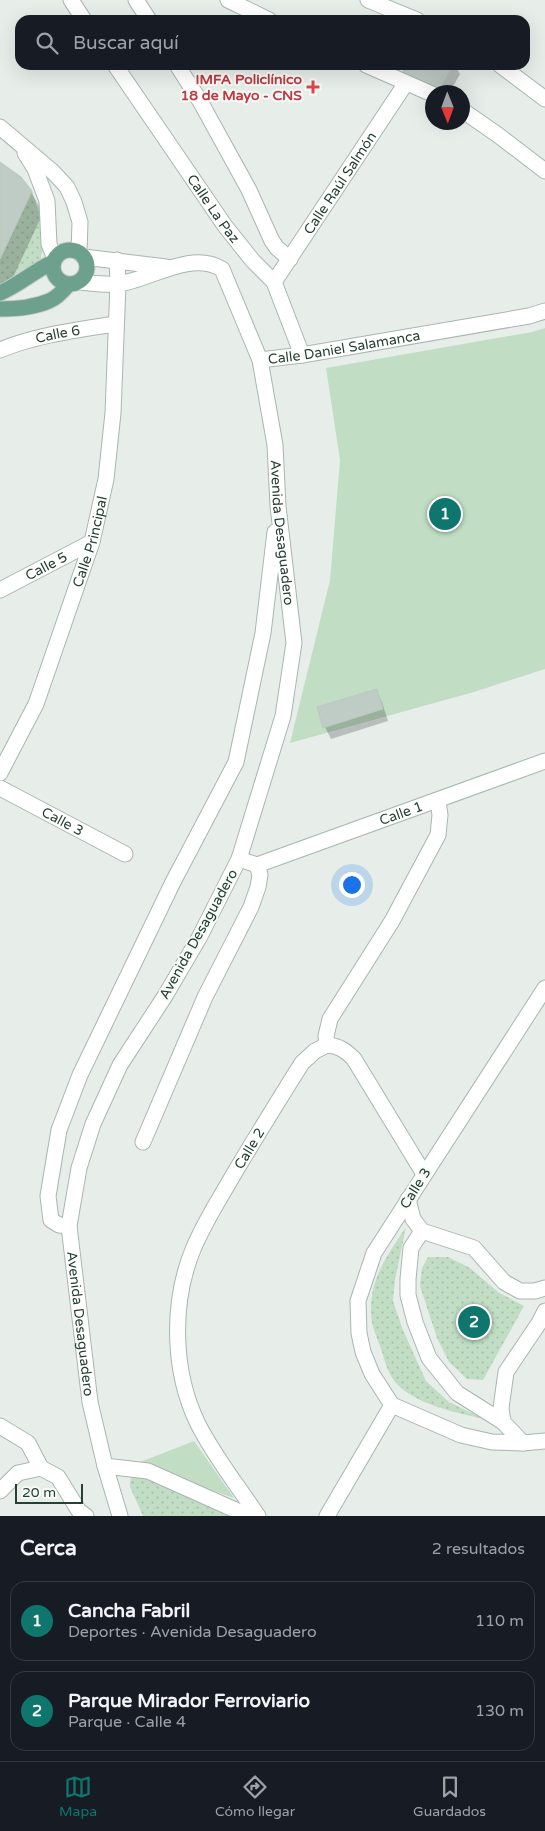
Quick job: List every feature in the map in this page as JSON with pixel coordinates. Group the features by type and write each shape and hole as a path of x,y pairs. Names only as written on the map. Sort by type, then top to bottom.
{"main road":[{"path":"0,293 13,287 54,260 63,251 68,250 81,255 88,267 86,273 50,301 0,309"},
{"path":"54,260 54,274 62,283 73,284"}],"street":[{"path":"71,0 81,15"},
{"path":"136,0 146,15"},
{"path":"228,0 260,15"},
{"path":"368,0 405,15"},
{"name":"Calle La Paz","path":"118,70 225,226 253,262 274,282 302,355"},
{"path":"180,70 200,101 249,190 272,241 290,259"},
{"path":"377,70 425,91"},
{"path":"507,70 545,99"},
{"name":"Calle Raúl Salmón","path":"274,282 406,83"},
{"path":"470,116 545,171"},
{"path":"0,126 53,172 67,187 80,222 81,255"},
{"path":"19,142 34,169 47,201 49,244 54,260"},
{"name":"Calle Daniel Salamanca","path":"81,255 173,267"},
{"name":"Calle Principal","path":"0,773 36,704 92,542 106,479 114,414 117,260"},
{"name":"Calle Daniel Salamanca","path":"73,284 117,290 173,267 197,263 213,264 222,270 260,360 302,355 529,316 545,311"},
{"name":"Calle 6","path":"0,350 14,344 116,324"},
{"name":"Avenida Desaguadero","path":"120,1516 90,1402 69,1226 82,1159 93,1124 120,1064 165,996 199,938 239,859 283,716 294,643 278,506 274,445 260,360"},
{"path":"69,1226 60,1225 51,1220 48,1196 59,1130 80,1075 173,882 236,762 263,632 278,506"},
{"name":"Calle 5","path":"0,590 92,542"},
{"name":"Calle 1","path":"257,865 545,761"},
{"name":"Calle 3","path":"0,788 125,854"},
{"path":"424,1174 354,1059 345,1050 337,1046 327,1045 326,1036 330,1019 392,921 438,835 440,815 438,801"},
{"path":"144,1142 205,997 251,908 260,875 257,865 239,859"},
{"name":"Calle 3","path":"392,1405 372,1374 363,1352 359,1332 358,1301 374,1253 545,988"},
{"name":"Calle 2","path":"258,1516 216,1454 198,1423 184,1386 177,1339 181,1288 194,1247 217,1202 302,1063 315,1051 327,1045"},
{"path":"408,1199 413,1219 422,1231 474,1248 504,1282 520,1291 535,1291 545,1288"},
{"path":"422,1231 411,1248 408,1295 415,1322 429,1358 457,1393 503,1422 523,1443"},
{"path":"503,1422 501,1408 506,1372 545,1311"},
{"path":"327,1516 392,1405 461,1436 492,1442 523,1443 545,1441"},
{"path":"0,1426 28,1443 41,1468 58,1477 79,1511 86,1516"},
{"path":"106,1466 148,1471 249,1516"},
{"path":"0,1491 18,1473 41,1468"}],"green space":[{"path":"32,191 45,232 40,264 0,290 0,259"},
{"path":"545,328 545,669 474,692 290,743 330,580 340,460 326,368 532,332"},
{"path":"406,1227 395,1280 393,1301 403,1330 426,1381 449,1402 484,1419 451,1411 420,1400 397,1384 387,1367 372,1323 372,1296 379,1272 391,1249"},
{"path":"428,1257 448,1257 470,1268 498,1292 524,1306 483,1380 467,1379 449,1362 437,1338 420,1286 422,1268"},
{"path":"194,1441 234,1498 135,1464"},
{"path":"131,1473 233,1510 239,1516 143,1516 130,1487"}],"building":[{"path":"404,70 450,70 442,85 425,85 402,73"},
{"path":"0,162 21,177 32,191 0,259"},
{"path":"377,689 383,709 323,728 317,707"}],"place":[{"name":"IMFA Policlínico 18 de Mayo - CNS","path":"313,87"},
{"name":"Cancha Fabril","path":"445,514"},
{"name":"Parque Mirador Ferroviario","path":"474,1322"}]}
